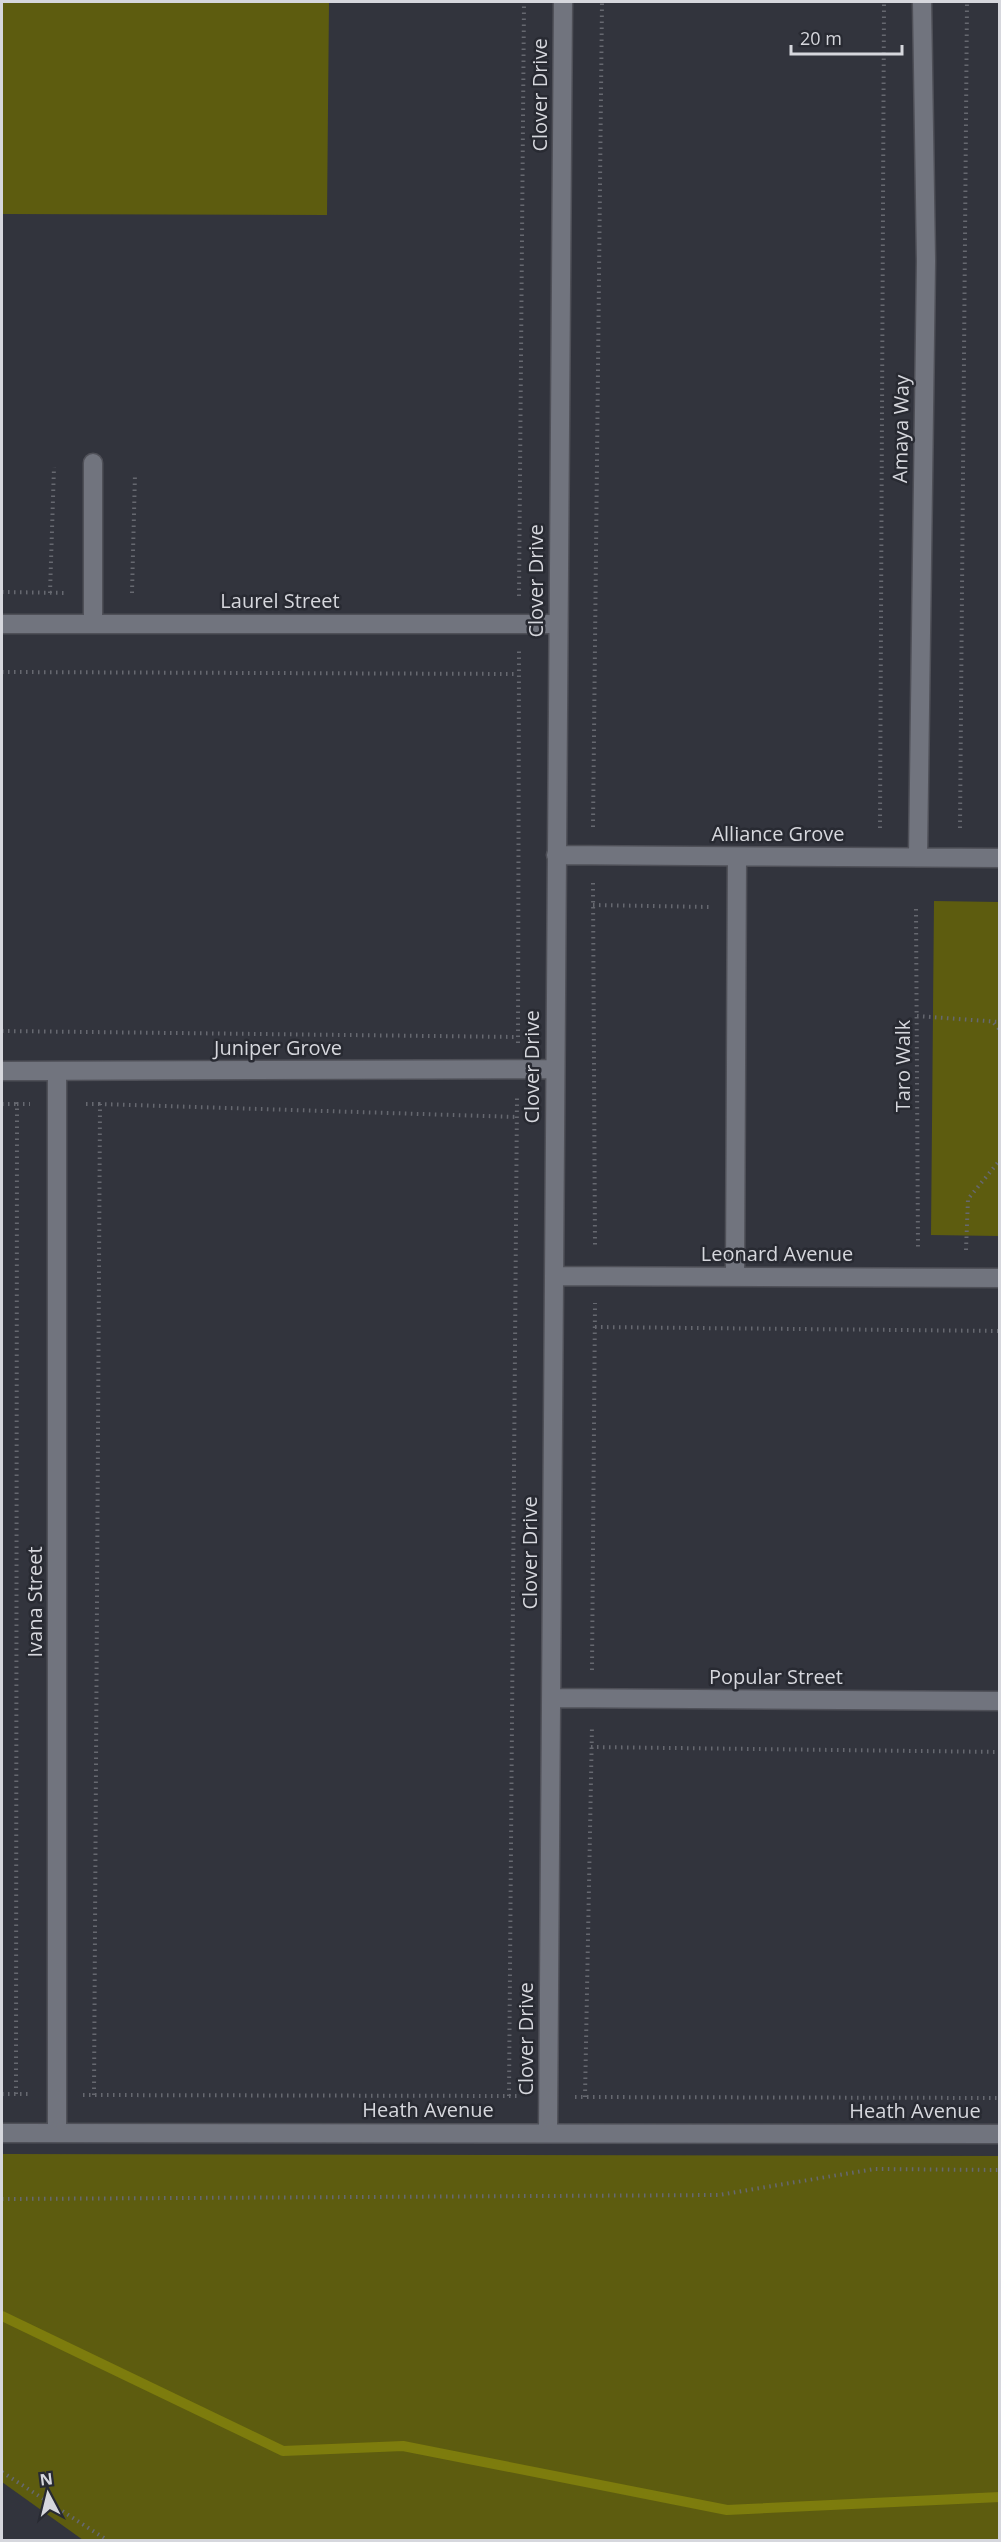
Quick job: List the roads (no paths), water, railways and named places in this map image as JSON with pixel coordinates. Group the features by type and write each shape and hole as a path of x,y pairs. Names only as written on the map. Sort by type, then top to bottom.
{"street":[{"name":"Clover Drive","path":"548,2132 563,2"},
{"name":"Amaya Way","path":"918,857 926,261 922,2"},
{"path":"93,463 93,624"},
{"name":"Laurel Street","path":"2,624 558,624"},
{"name":"Alliance Grove","path":"556,855 999,858"},
{"path":"735,1276 739,908 737,857"},
{"name":"Juniper Grove","path":"2,1071 555,1069"},
{"name":"Ivana Street","path":"57,1071 57,2133"},
{"name":"Leonard Avenue","path":"554,1276 999,1278"},
{"name":"Popular Street","path":"552,1698 999,1701"},
{"name":"Heath Avenue","path":"2,2133 999,2134"}],"waterway":[{"path":"2,2316 283,2451 403,2446 727,2510 1000,2497"}]}
